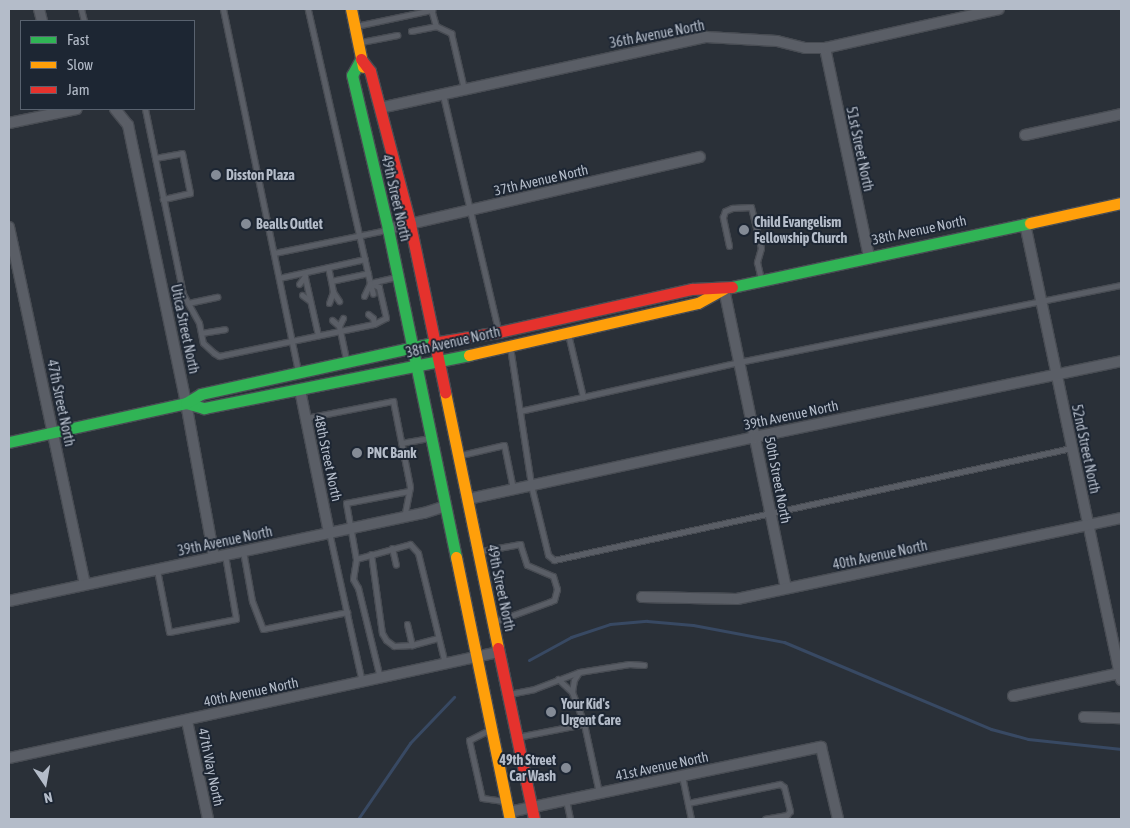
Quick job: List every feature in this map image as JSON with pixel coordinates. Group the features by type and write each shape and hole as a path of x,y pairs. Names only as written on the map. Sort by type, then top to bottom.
{"main road":[{"name":"49th Street North","path":"351,9 361,58 370,71 410,224 534,819"},
{"name":"49th Street North","path":"361,58 352,74 417,366"},
{"path":"366,134 372,115 380,108"},
{"name":"38th Avenue North","path":"186,403 204,408 440,362 509,344 698,303 724,289 761,279 1121,203"},
{"name":"38th Avenue North","path":"9,442 186,403 201,394 413,347 499,332 692,289 724,289"},
{"path":"417,366 509,811"}],"street":[{"name":"36th Avenue North","path":"380,108 706,37 777,41 805,48 825,48 981,11 999,9"},
{"name":"51st Street North","path":"825,48 869,256"},
{"name":"Utica Street North","path":"117,110 128,125 186,403 214,557"},
{"path":"9,123 61,111"},
{"path":"1025,134 1121,114"},
{"name":"37th Avenue North","path":"388,229 700,157"},
{"name":"52nd Street North","path":"1025,224 1120,676"},
{"name":"47th Street North","path":"9,227 85,584"},
{"name":"50th Street North","path":"724,289 786,588"},
{"name":"39th Avenue North","path":"468,499 755,437 1121,362"},
{"name":"48th Street North","path":"300,390 329,532"},
{"name":"39th Avenue North","path":"9,601 404,517 446,506"},
{"name":"40th Avenue North","path":"642,597 736,598 1121,518"},
{"name":"40th Avenue North","path":"9,758 499,652"},
{"path":"1013,696 1120,676"},
{"path":"1084,717 1121,718"},
{"name":"47th Way North","path":"187,721 208,819"},
{"name":"41st Avenue North","path":"509,811 821,747 838,819"}],"lane":[{"path":"223,9 298,372"},
{"path":"308,9 373,294"},
{"path":"354,26 432,9 436,26"},
{"path":"411,31 436,26 451,33 464,89"},
{"path":"358,43 397,35"},
{"path":"443,94 499,332"},
{"path":"145,110 183,294 201,333 203,343 219,356 292,341 386,318 379,288 370,283"},
{"path":"155,158 182,153 190,193 163,199"},
{"path":"729,246 723,217 725,211 732,208 751,207 761,248 757,262 761,279"},
{"path":"274,253 388,229"},
{"path":"279,278 305,274 365,259"},
{"path":"328,267 333,292 339,301"},
{"path":"331,280 368,273"},
{"path":"299,284 305,274"},
{"path":"305,274 318,335"},
{"path":"370,283 398,276"},
{"path":"364,296 370,283"},
{"path":"520,411 739,362 1121,285"},
{"path":"328,303 333,292"},
{"path":"302,295 310,301"},
{"path":"188,303 217,297"},
{"path":"374,321 376,312"},
{"path":"368,314 374,321"},
{"path":"339,328 343,318"},
{"path":"332,320 339,328 346,362"},
{"path":"201,333 225,329"},
{"path":"568,332 583,397"},
{"path":"509,344 513,356 531,485 548,555 554,560 1071,448"},
{"path":"305,418 393,401 409,491 404,517"},
{"path":"401,444 432,437"},
{"path":"458,455 504,445 513,490"},
{"path":"380,678 358,588 353,579 356,559 346,504 409,491"},
{"path":"329,532 362,682"},
{"path":"356,559 410,544 418,553 444,664"},
{"path":"478,551 520,544 527,565 548,573 555,582 556,595 550,602 493,622"},
{"path":"392,548 396,565"},
{"path":"243,551 252,601 263,629 346,612"},
{"path":"371,554 382,633 386,640 394,646 412,645 438,638"},
{"path":"157,569 169,632 236,619 225,555"},
{"path":"407,624 412,645"},
{"path":"508,694 534,690 579,672 629,664 644,665"},
{"path":"572,692 574,680 579,672"},
{"path":"558,679 572,692 584,724 599,793"},
{"path":"517,737 584,724"},
{"path":"492,729 469,740 482,798 509,811"},
{"path":"682,776 691,819"},
{"path":"688,803 780,784 784,786 790,811 787,815 765,819"},
{"path":"566,800 570,819"}],"waterway":[{"path":"529,660 571,637 610,624 647,621 693,625 784,642 991,729 1028,739 1121,749"},
{"path":"358,819 410,743 454,697"}],"traffic: fast":[{"path":"361,59 352,75 388,229 456,557"},
{"path":"732,287 1030,223"},
{"path":"9,442 186,403 201,394 433,343"},
{"path":"186,403 204,408 469,355"}],"traffic: slow":[{"path":"351,9 363,67"},
{"path":"1030,223 1121,203"},
{"path":"469,355 698,303 723,289"},
{"path":"445,392 498,648"},
{"path":"456,557 510,819"}],"traffic: jam":[{"path":"361,59 370,71 410,224 445,392"},
{"path":"433,343 499,332 692,289 732,287"},
{"path":"498,648 534,819"}],"place":[{"name":"Disston Plaza","path":"216,175"},
{"name":"Bealls Outlet","path":"246,224"},
{"name":"Child Evangelism Fellowship Church","path":"744,230"},
{"name":"PNC Bank","path":"357,453"},
{"name":"Your Kid's Urgent Care","path":"551,712"},
{"name":"49th Street Car Wash","path":"566,768"}]}
